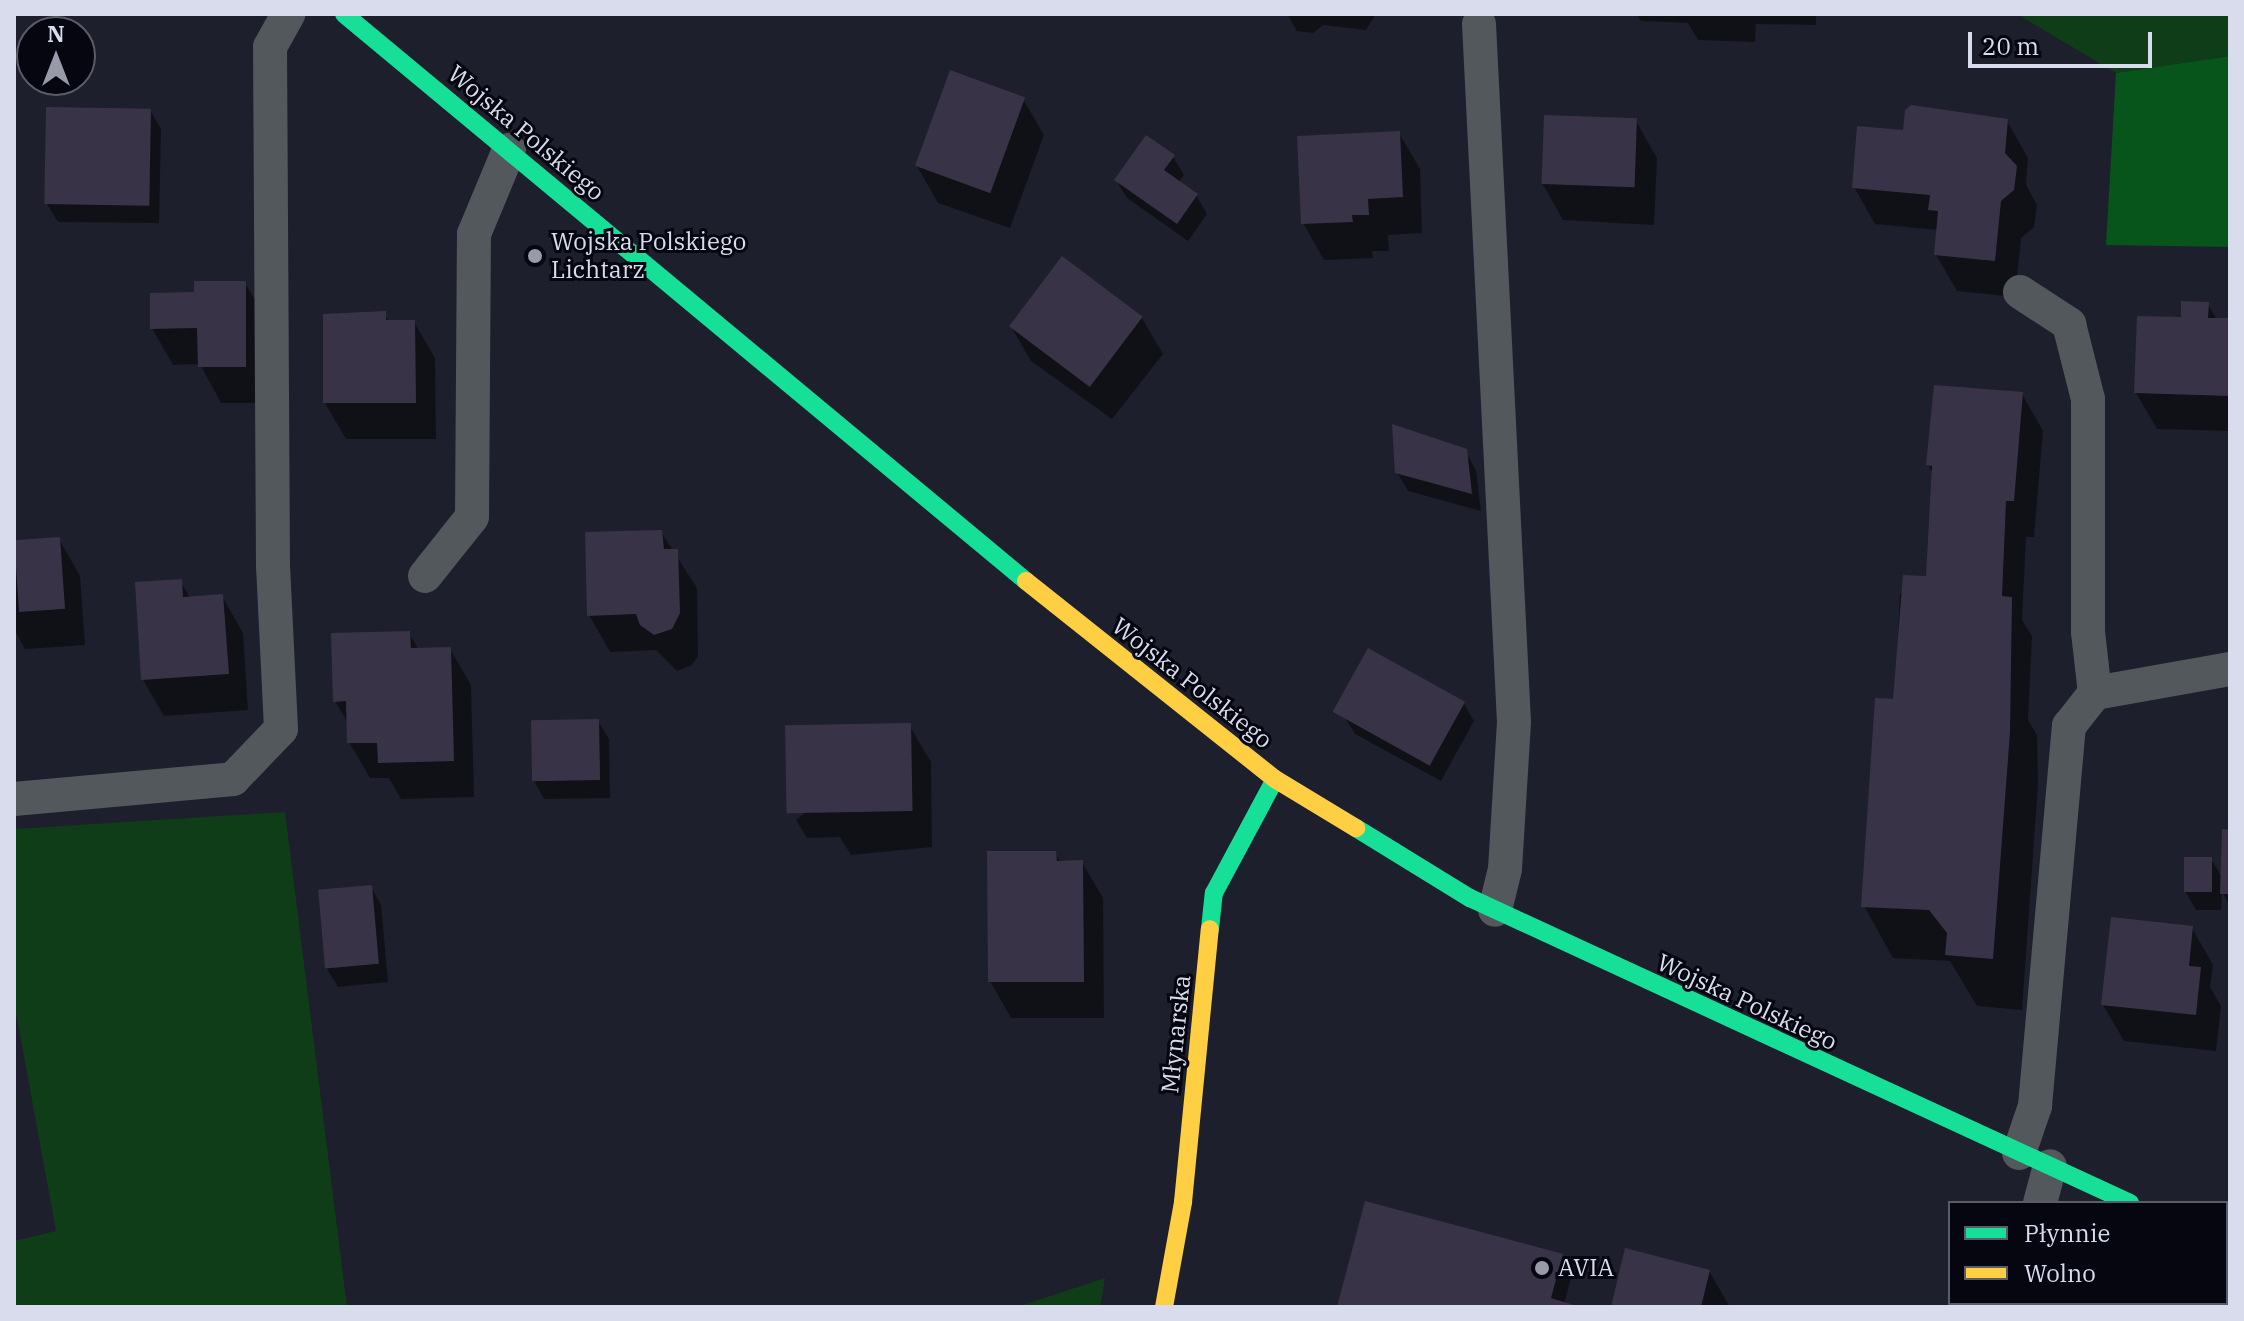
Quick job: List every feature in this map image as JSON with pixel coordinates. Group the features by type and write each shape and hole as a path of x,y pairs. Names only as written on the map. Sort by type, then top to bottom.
{"street":[{"name":"Wojska Polskiego","path":"344,14 1131,668 1275,779 1495,910 2126,1201"},
{"name":"Młynarska","path":"1164,1307 1183,1202 1214,893 1275,779"}],"lane":[{"path":"14,799 233,779 281,729 273,566 270,47 288,14"},
{"path":"1479,24 1514,722 1505,869 1495,910"},
{"path":"425,576 472,517 474,234 509,150"},
{"path":"2020,292 2069,324 2088,399 2088,632 2095,693"},
{"path":"2040,1201 2034,1160 2035,1106 2069,726 2095,693 2230,669"}],"green space":[{"path":"2017,14 2230,14 2230,56 2116,73"},
{"path":"2230,56 2230,247 2106,245 2116,73"},
{"path":"285,812 347,1307 14,1307 14,1241 56,1231 14,1002 14,829"},
{"path":"1105,1278 1100,1307 1017,1307"}],"building":[{"path":"950,70 1025,97 990,193 915,166"},
{"path":"1911,105 2008,119 2005,153 2017,166 2014,190 2001,201 1995,261 1934,255 1938,211 1928,210 1930,195 1852,188 1857,126 1903,130 1905,110"},
{"path":"46,107 151,109 149,206 44,204"},
{"path":"1544,115 1637,118 1635,187 1542,184"},
{"path":"1400,131 1403,197 1368,199 1369,215 1352,215 1353,222 1301,224 1297,136"},
{"path":"1146,135 1175,155 1164,170 1198,194 1177,224 1114,180"},
{"path":"1062,256 1143,317 1090,387 1009,326"},
{"path":"194,281 246,281 246,367 198,367 197,328 150,329 150,293 194,292"},
{"path":"2181,301 2209,302 2208,318 2230,318 2230,396 2134,393 2137,316 2181,317"},
{"path":"386,311 386,320 415,320 416,403 323,403 323,314"},
{"path":"1934,385 2023,392 2014,501 2006,501 2002,596 2012,597 2010,732 1993,959 1945,955 1947,933 1929,910 1861,907 1875,698 1893,699 1903,575 1926,576 1932,466 1926,465"},
{"path":"1392,424 1467,449 1472,494 1395,473"},
{"path":"662,530 664,549 678,549 680,613 672,629 654,635 640,625 636,614 587,616 585,532"},
{"path":"60,537 65,609 19,612 14,540"},
{"path":"182,579 183,597 223,594 229,674 141,680 135,582"},
{"path":"410,631 411,648 451,647 454,761 378,763 377,743 347,743 346,701 333,702 331,633"},
{"path":"1368,648 1465,702 1430,766 1333,712"},
{"path":"599,719 600,780 532,781 531,720"},
{"path":"911,723 913,811 787,813 785,725"},
{"path":"2222,829 2230,830 2230,894 2220,894"},
{"path":"987,851 1056,851 1057,861 1083,860 1084,982 988,982"},
{"path":"2184,857 2212,857 2212,892 2184,892"},
{"path":"372,885 379,964 325,968 318,890"},
{"path":"2111,917 2193,926 2189,966 2201,967 2196,1015 2101,1005"},
{"path":"1365,1201 1563,1254 1551,1298 1580,1307 1337,1307"},
{"path":"1625,1248 1710,1270 1701,1307 1611,1307"}],"traffic: fast":[{"path":"344,14 1026,581"},
{"path":"1210,929 1214,893 1275,779"},
{"path":"1356,828 1470,898 2126,1201"}],"traffic: slow":[{"path":"1026,581 1275,779 1356,828"},
{"path":"1164,1307 1183,1202 1210,929"}],"place":[{"name":"Wojska Polskiego Lichtarz","path":"535,256"},
{"name":"AVIA","path":"1542,1268"}]}
